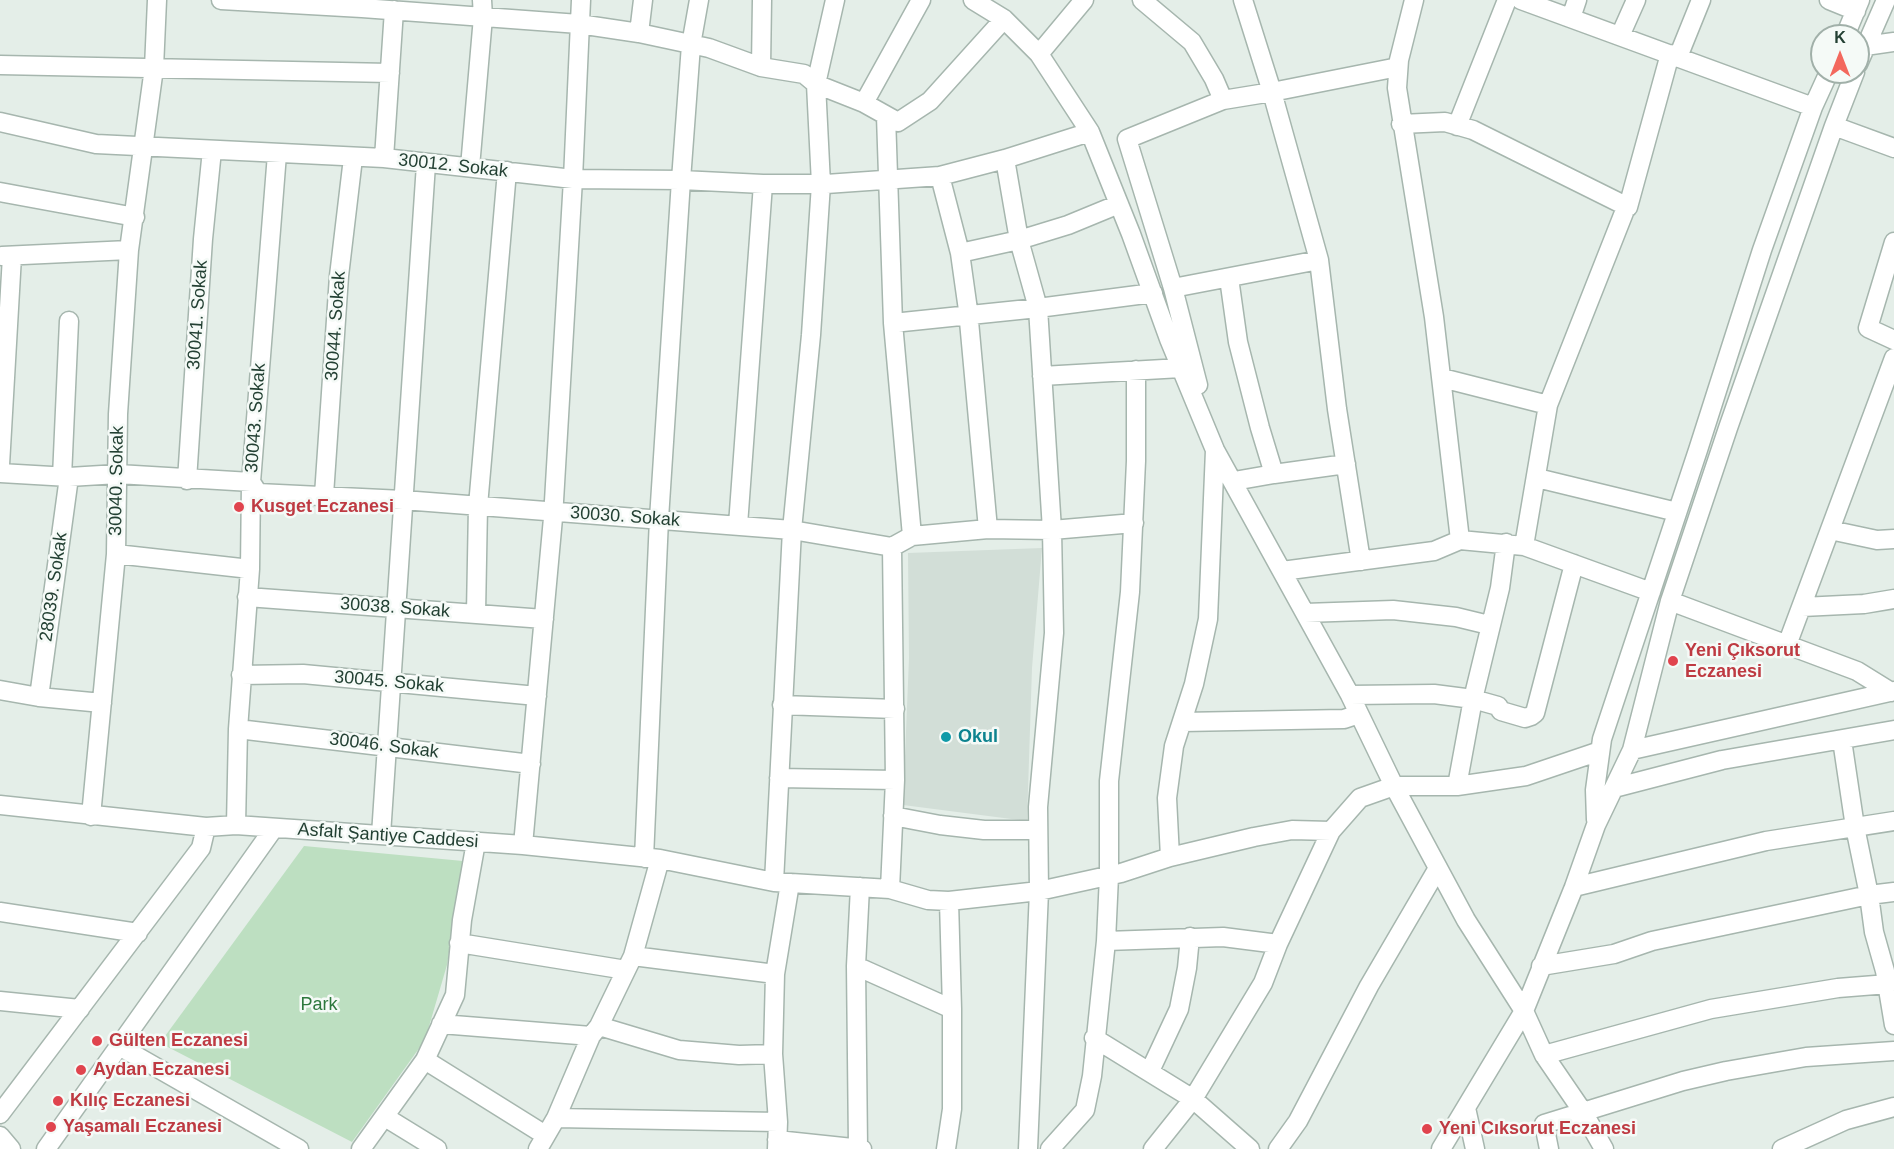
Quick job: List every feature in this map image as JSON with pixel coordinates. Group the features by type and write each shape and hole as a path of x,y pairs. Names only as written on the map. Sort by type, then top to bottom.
{"street":[{"name":"30040. Sokak","path":"90,816 116,554 118,414 129,250 154,68 157,0"},
{"path":"223,0 362,4 394,10 482,8 639,33 709,48 761,67 804,74 816,84 864,103 898,122 930,101 1004,19"},
{"path":"524,845 553,511 573,179 581,0"},
{"path":"639,33 643,0"},
{"path":"425,1060 541,1142 556,1118 629,963 652,859 659,519 691,45 699,0"},
{"path":"761,67 762,0"},
{"path":"778,1137 773,1054 775,974 782,883 779,778 782,705 792,530 811,335 821,184 816,84 835,0"},
{"path":"864,103 921,0"},
{"path":"973,0 1004,19 1039,54 1090,132 1215,450 1350,695 1394,786 1466,920 1524,1011 1544,1055 1604,1149"},
{"path":"1039,54 1084,0"},
{"path":"1243,0 1272,92 1319,260 1361,561"},
{"path":"1414,0 1398,67 1397,88 1434,317 1460,540"},
{"path":"1457,126 1507,0"},
{"path":"1521,0 1813,107"},
{"path":"1570,18 1577,0"},
{"path":"1620,36 1636,0"},
{"path":"1457,786 1489,625 1537,478 1548,405 1628,207 1674,56 1701,0"},
{"path":"1829,0 1858,5 1850,24"},
{"path":"1870,35 1886,0"},
{"path":"1151,2 1192,42 1214,79 1223,100"},
{"path":"470,167 482,8"},
{"path":"384,158 394,10"},
{"path":"1870,45 1894,42"},
{"path":"0,65 390,73"},
{"path":"1199,410 1198,381 1173,288 1127,139 1223,100 1398,67"},
{"path":"1596,825 1595,790 1602,739 1762,250 1813,107 1824,84"},
{"path":"1442,1149 1524,1011 1574,887 1596,825 1632,750 1670,601 1728,428 1850,84"},
{"path":"886,116 892,323 912,536"},
{"name":"30012. Sokak","path":"0,122 96,144 384,158 573,179 681,180 763,184 821,184 940,176 1005,159 1090,132"},
{"path":"1401,123 1445,122 1473,130 1628,207"},
{"path":"1834,126 1894,148"},
{"name":"30041. Sokak","path":"187,480 203,239 212,150"},
{"name":"30043. Sokak","path":"236,825 238,729 249,568 252,482 277,154"},
{"name":"30044. Sokak","path":"324,495 339,276 353,158"},
{"path":"1005,159 1019,240 1038,308 1052,530 1054,633 1037,830 1039,891 1028,1149"},
{"path":"381,835 426,164"},
{"path":"476,613 478,506 507,171"},
{"path":"940,176 960,253 969,316 988,529"},
{"path":"738,525 763,184"},
{"path":"0,192 135,217"},
{"path":"960,253 1019,240 1068,225 1119,204"},
{"path":"1894,242 1868,328 1894,340"},
{"path":"0,465 6,256 129,250"},
{"path":"1173,288 1319,260"},
{"path":"1229,278 1238,342 1274,474"},
{"path":"892,323 969,316 1153,293"},
{"name":"28039. Sokak","path":"39,697 66,477 69,321"},
{"path":"1787,645 1894,358"},
{"path":"1042,376 1181,368"},
{"path":"1050,1149 1085,1110 1092,1076 1094,1038 1106,941 1109,781 1130,592 1136,461 1136,370"},
{"path":"1442,378 1548,405"},
{"path":"1170,856 1167,798 1174,746 1194,684 1208,619 1215,450"},
{"path":"1234,482 1346,464"},
{"name":"30030. Sokak","path":"0,473 66,477 118,474 187,480 252,482 258,493 403,500 738,525 792,530 892,546"},
{"path":"1537,478 1677,512"},
{"path":"890,889 895,780 892,546 912,536 988,529 1052,530 1134,523"},
{"path":"1830,530 1876,540 1894,539"},
{"path":"1282,571 1434,551 1460,540 1515,545 1651,592"},
{"path":"116,554 249,568"},
{"path":"1350,695 1434,693 1473,699 1498,706 1500,711 1525,718 1535,713 1574,564"},
{"name":"30038. Sokak","path":"247,597 544,619"},
{"path":"1802,607 1864,604 1894,599"},
{"path":"1670,601 1857,671 1892,692"},
{"path":"1305,613 1393,610 1456,617 1489,625"},
{"name":"30045. Sokak","path":"241,675 303,674 537,696"},
{"path":"0,690 39,697 102,703"},
{"path":"1632,750 1892,692"},
{"path":"782,705 895,709"},
{"path":"1182,722 1344,719 1359,714"},
{"name":"30046. Sokak","path":"238,729 531,764"},
{"path":"1614,788 1722,760 1894,730"},
{"path":"1842,740 1874,932 1889,974 1894,1025"},
{"path":"1154,1149 1193,1099 1263,983 1278,945 1331,831 1360,798 1394,786 1457,786 1526,776 1600,751"},
{"path":"779,778 895,780"},
{"name":"Asfalt Şantiye Caddesi","path":"0,805 206,827 236,825 524,845 652,859 782,883 890,889 928,900 949,901 1039,891 1109,876 1170,856 1292,830 1331,831"},
{"path":"893,816 967,829 1037,830"},
{"path":"1574,887 1766,840 1894,821"},
{"path":"0,1114 201,848 206,827"},
{"path":"46,1149 274,828"},
{"path":"362,1149 425,1060 454,995 459,943 476,842"},
{"path":"1278,1149 1298,1121 1369,986 1438,868"},
{"path":"556,1118 778,1137 860,1148 856,966 860,887"},
{"path":"1541,966 1614,954 1652,942 1869,895 1894,892"},
{"path":"946,1149 952,1109 949,901"},
{"path":"0,912 138,933"},
{"path":"1150,1071 1179,1009 1190,937"},
{"path":"1106,941 1223,937 1278,945"},
{"path":"459,943 629,963 775,974"},
{"path":"856,966 952,1009"},
{"path":"1544,1055 1711,1009 1826,990 1889,974"},
{"path":"0,1001 80,1009"},
{"path":"441,1024 595,1031 679,1050 739,1055 773,1054"},
{"path":"1094,1038 1193,1099 1250,1149"},
{"path":"119,1046 299,1149"},
{"path":"1549,1149 1544,1124 1683,1081 1806,1057 1894,1051"},
{"path":"1782,1149 1846,1120 1894,1107"},
{"path":"1466,1108 1475,1149"},
{"path":"385,1117 437,1149"}],"shaded area":[{"path":"1042,548 1032,668 1027,821 903,805 909,658 908,553"}],"green space":[{"name":"Park","path":"304,846 463,861 447,965 425,1040 352,1142 160,1043"}],"place":[{"name":"Kusget Eczanesi","path":"239,507"},
{"name":"Yeni Çıksorut Eczanesi","path":"1673,661"},
{"name":"Okul","path":"946,737"},
{"name":"Gülten Eczanesi","path":"97,1041"},
{"name":"Aydan Eczanesi","path":"81,1070"},
{"name":"Kılıç Eczanesi","path":"58,1101"},
{"name":"Yaşamalı Eczanesi","path":"51,1127"},
{"name":"Yeni Cıksorut Eczanesi","path":"1427,1129"}]}
